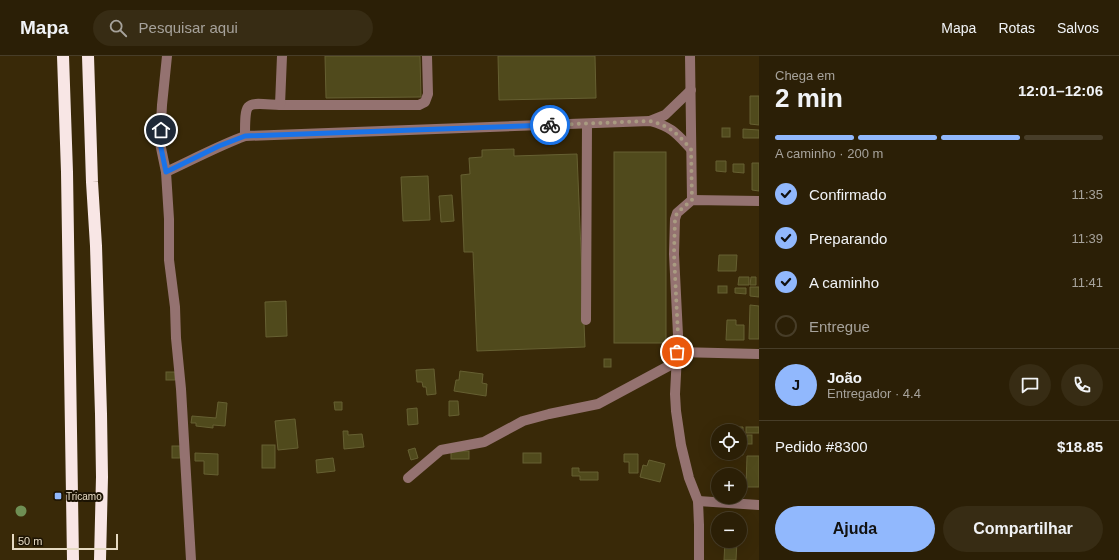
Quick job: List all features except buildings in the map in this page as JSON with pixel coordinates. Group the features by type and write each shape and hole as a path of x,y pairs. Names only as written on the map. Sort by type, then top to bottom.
{"highway":[{"path":"63,56 68,196 72,560"},
{"path":"88,56 101,414 102,477 100,560"}],"street":[{"path":"167,56 160,143 166,172 169,219 169,260 175,307 191,560"},
{"path":"280,105 282,56"},
{"path":"245,136 245,112 248,107 253,104 418,105 425,102 428,94 428,56"},
{"path":"690,56 692,200"},
{"path":"650,121 665,115 691,90"},
{"path":"166,172 219,146 245,136 650,121 665,125 675,131 691,149"},
{"path":"586,320 587,124"},
{"path":"699,560 698,501 689,478 681,445 676,411 676,362 678,335 674,254 675,219 677,213 692,200 759,201"},
{"path":"677,352 759,354"},
{"path":"408,478 442,450 484,442 523,421 598,404 676,362"},
{"path":"698,501 759,504"}],"way so far":[{"path":"550,125 650,121 665,125 675,131 691,149 692,200 682,207 677,213 675,219 674,254 678,335 677,352"}],"place":[{"name":"Tricamo","path":"58,496"}],"route":[{"path":"161,130 160,143 166,172 219,146 245,136 550,125"}]}
